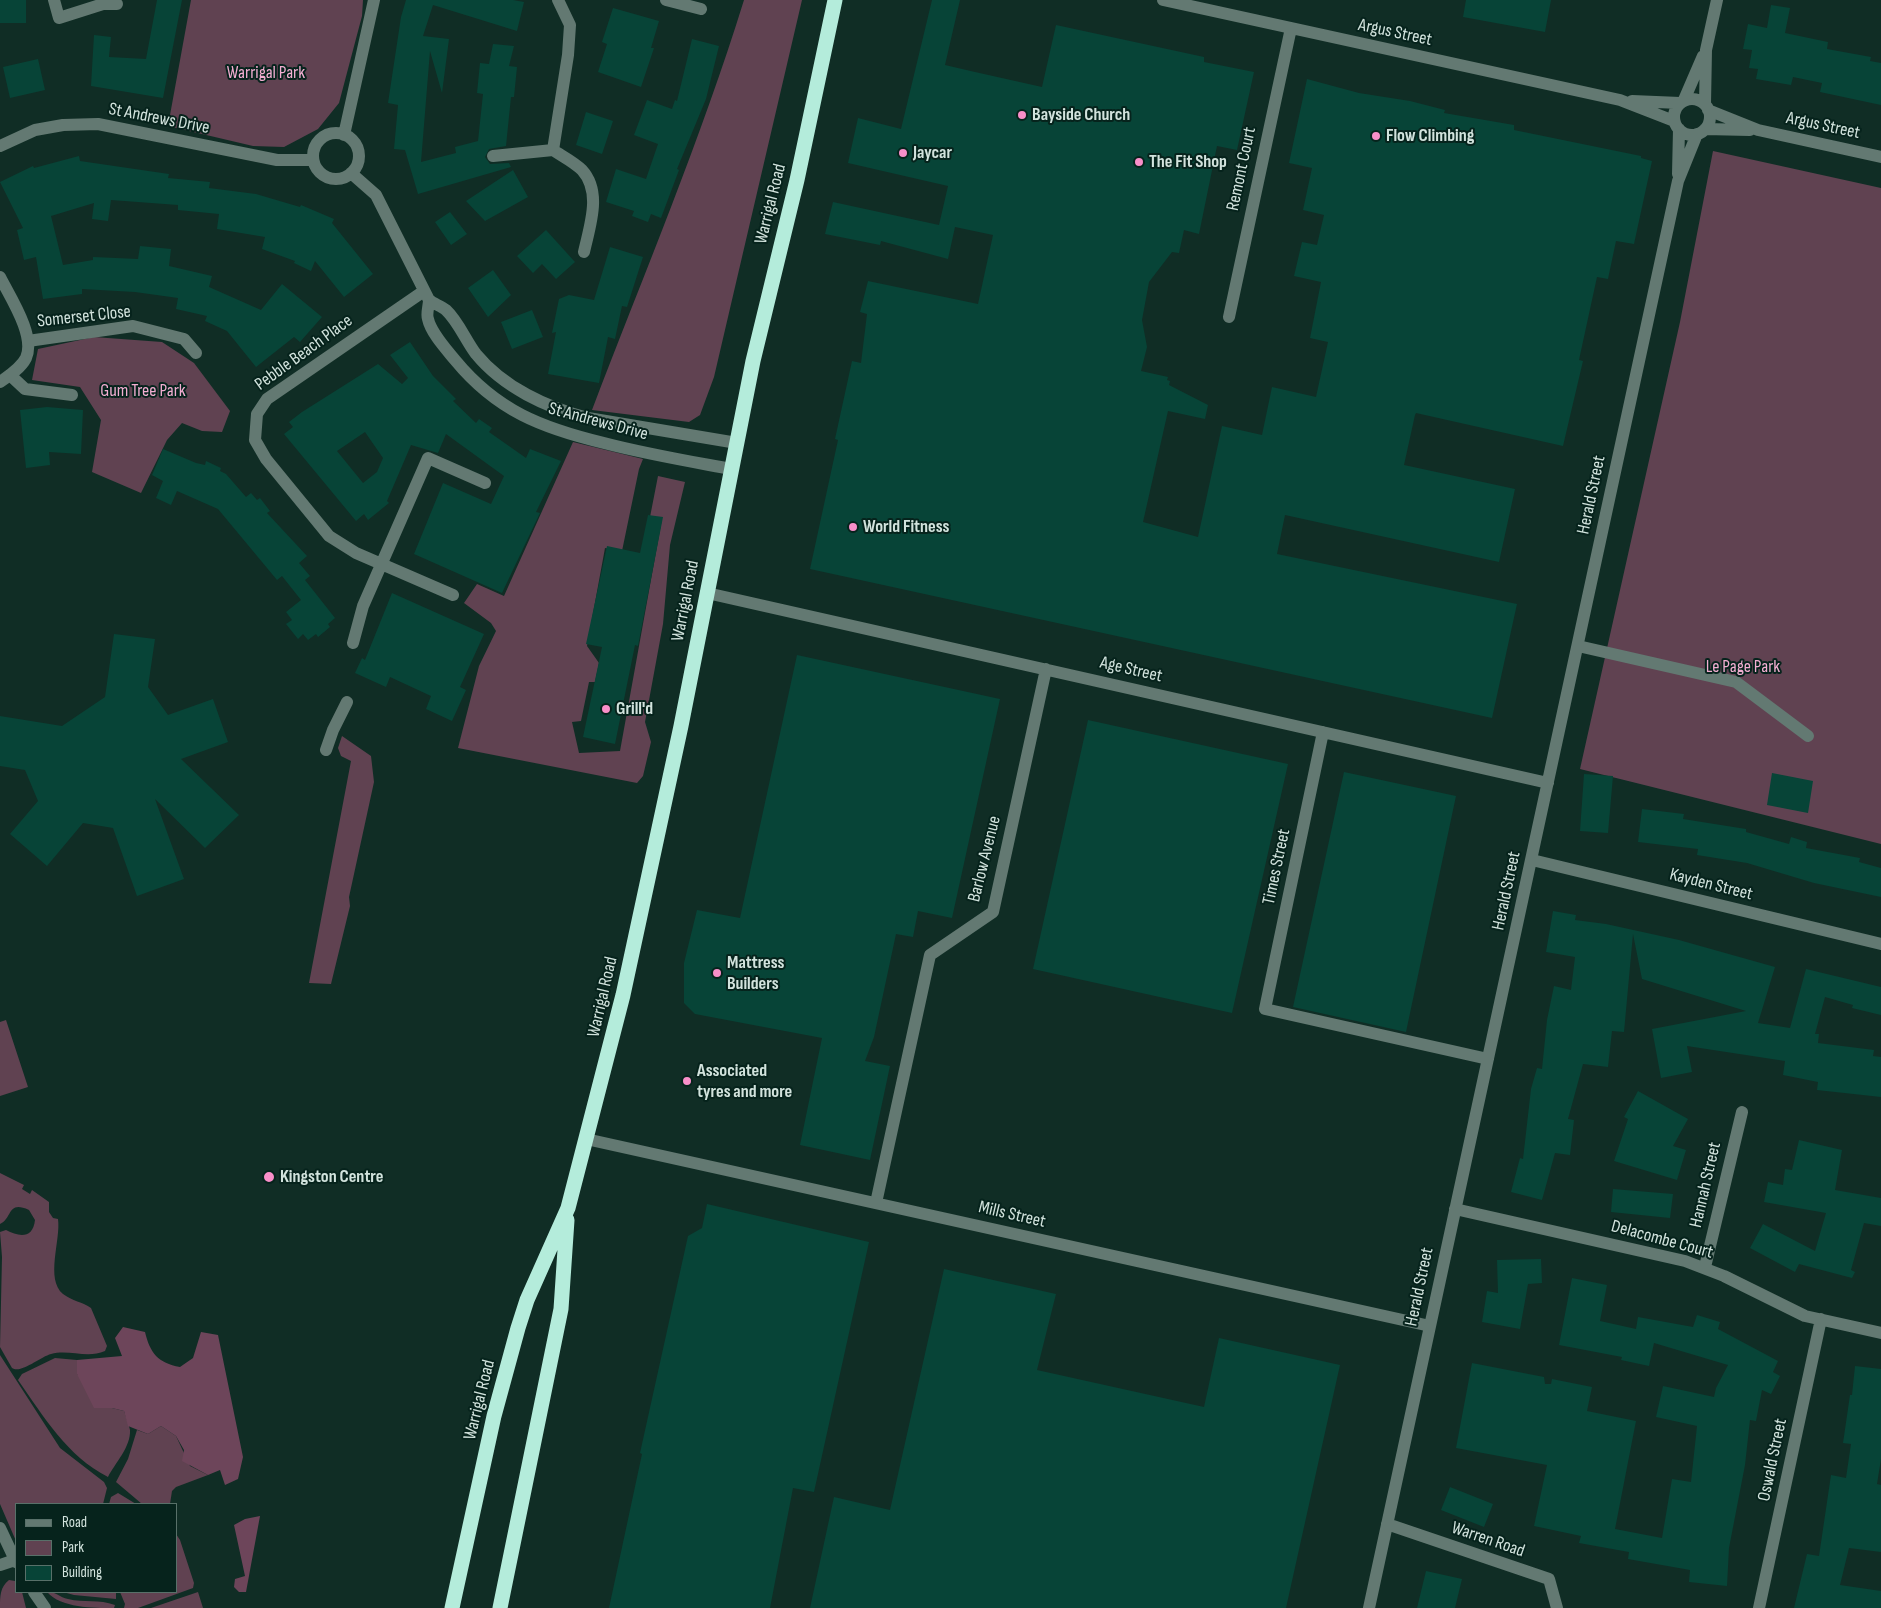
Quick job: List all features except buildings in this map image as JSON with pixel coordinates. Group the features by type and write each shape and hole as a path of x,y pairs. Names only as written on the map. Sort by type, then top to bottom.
{"highway":[{"name":"Warrigal Road","path":"452,1608 494,1416 518,1328 527,1300 568,1208 634,946 736,443 835,0"},
{"name":"Warrigal Road","path":"500,1608 561,1309 568,1208"}],"street":[{"path":"54,0 59,18 103,4 117,4"},
{"path":"344,135 374,0"},
{"path":"553,150 568,55 570,24 558,0"},
{"path":"666,0 701,9"},
{"name":"Argus Street","path":"1163,0 1620,100 1682,102"},
{"path":"1706,50 1706,107 1709,120 1701,131 1687,134 1676,125 1674,112 1682,102 1706,50 1717,0"},
{"name":"Remont Court","path":"1229,317 1291,28"},
{"path":"1682,102 1695,99 1706,107"},
{"name":"Argus Street","path":"1620,100 1676,125"},
{"name":"Argus Street","path":"1706,107 1758,130 1881,157"},
{"name":"St Andrews Drive","path":"0,146 36,130 63,125 98,124 277,160 313,160"},
{"name":"Herald Street","path":"1676,125 1678,181"},
{"name":"Argus Street","path":"1701,131 1758,130"},
{"name":"Herald Street","path":"1369,1608 1678,181 1701,131"},
{"path":"329,135 344,135 355,144 358,151 356,167 343,178 328,178 316,167 313,160 316,144 322,138 329,135"},
{"path":"493,156 553,150 582,170 593,189 593,206 584,252"},
{"name":"St Andrews Drive","path":"351,173 376,195 427,296 428,319 450,353 480,388 522,416 573,436 651,455 731,469"},
{"path":"0,277 24,326 28,341 26,358 5,379 25,389 72,395"},
{"name":"St Andrews Drive","path":"427,296 446,310 478,356 492,370 534,399 568,413 588,418 736,443"},
{"name":"Pebble Beach Place","path":"427,296 267,399 261,404 254,422 254,440 329,536 356,553 453,595"},
{"name":"Somerset Close","path":"28,341 133,326 184,339 196,353"},
{"path":"353,643 363,606 428,458 485,483"},
{"name":"Age Street","path":"707,593 1548,783"},
{"path":"1578,646 1736,682 1808,736"},
{"name":"Barlow Avenue","path":"876,1203 930,955 992,912 1046,669"},
{"path":"326,750 333,730 347,702"},
{"name":"Times Street","path":"1323,732 1265,1009 1488,1059"},
{"name":"Kayden Street","path":"1532,860 1881,944"},
{"name":"Hannah Street","path":"1705,1267 1742,1112"},
{"name":"Mills Street","path":"586,1139 1430,1326"},
{"name":"Delacombe Court","path":"1456,1209 1705,1267 1795,1312 1881,1333"},
{"name":"Oswald Street","path":"1758,1608 1821,1319"},
{"name":"Warren Road","path":"1387,1524 1549,1579 1557,1608"},
{"path":"0,1528 15,1559"},
{"path":"0,1565 15,1561"},
{"path":"35,1593 45,1608"}],"green space":[{"name":"Warrigal Park","path":"191,0 363,0 362,16 339,103 318,129 284,147 253,146 168,126"},
{"path":"744,0 802,0 714,377 700,415 689,422 592,410 691,155"},
{"name":"Le Page Park","path":"1713,151 1881,188 1881,844 1580,769 1680,322"},
{"name":"Gum Tree Park","path":"94,337 162,342 194,363 230,411 222,432 202,431 182,423 167,440 141,493 92,472 101,420 80,387 32,380 38,349"},
{"path":"573,442 643,459 639,469 622,551 605,548 587,646 599,663 595,682 589,682 581,721 572,722 579,753 620,751 662,519 650,517 658,476 685,482 670,545 663,624 645,722 651,742 643,776 637,783 458,748 479,666 496,631 491,623 464,603 477,584 504,596"},
{"path":"342,736 371,756 374,782 349,897 350,906 331,984 309,983 351,761 341,756 338,748"},
{"path":"6,1020 28,1087 0,1096 0,1022"},
{"path":"0,1173 24,1185 22,1189 30,1194 32,1190 49,1202 49,1212 53,1218 58,1219 54,1269 58,1287 66,1296 91,1308 107,1346 105,1351 92,1354 51,1354 20,1369 12,1368 0,1347 2,1257 0,1232 6,1230 25,1235 31,1231 35,1220 29,1210 17,1207 0,1224"},
{"path":"0,1355 60,1448 104,1482 107,1488 103,1503 15,1503 15,1539 0,1504"},
{"path":"55,1358 77,1360 77,1374 112,1408 124,1411 130,1436 125,1449 108,1477 93,1468 68,1447 18,1380 22,1374"},
{"path":"161,1426 176,1436 190,1466 208,1475 176,1487 172,1491 170,1503 141,1503 116,1482 128,1459 137,1430 148,1434"},
{"path":"118,1493 134,1503 109,1503 111,1497"},
{"path":"178,1537 194,1583 193,1588 138,1608 124,1608 125,1604 120,1593 178,1593"},
{"path":"9,1580 15,1581 15,1593 22,1593 26,1608 0,1608 0,1596"},
{"path":"198,1592 203,1608 151,1608"},
{"path":"48,1593 54,1593 74,1600 103,1602 115,1605 114,1608 78,1606 53,1597"},
{"path":"67,1593 116,1593 116,1599"}],"shaded area":[{"path":"123,1327 145,1332 149,1346 156,1356 166,1363 180,1367 193,1358 201,1332 218,1335 243,1457 238,1479 225,1485 220,1470 208,1475 182,1461 184,1450 176,1436 161,1426 148,1434 128,1426 124,1411 112,1408 94,1408 77,1374 77,1360 122,1356 115,1338"},
{"path":"260,1516 246,1592 239,1592 234,1587 235,1579 245,1576 234,1525 245,1519"}],"place":[{"name":"Bayside Church","path":"1022,115"},
{"name":"Flow Climbing","path":"1376,136"},
{"name":"Jaycar","path":"903,153"},
{"name":"The Fit Shop","path":"1139,162"},
{"name":"World Fitness","path":"853,527"},
{"name":"Grill'd","path":"606,709"},
{"name":"Mattress Builders","path":"717,973"},
{"name":"Associated tyres and more","path":"687,1081"},
{"name":"Kingston Centre","path":"269,1177"}]}
